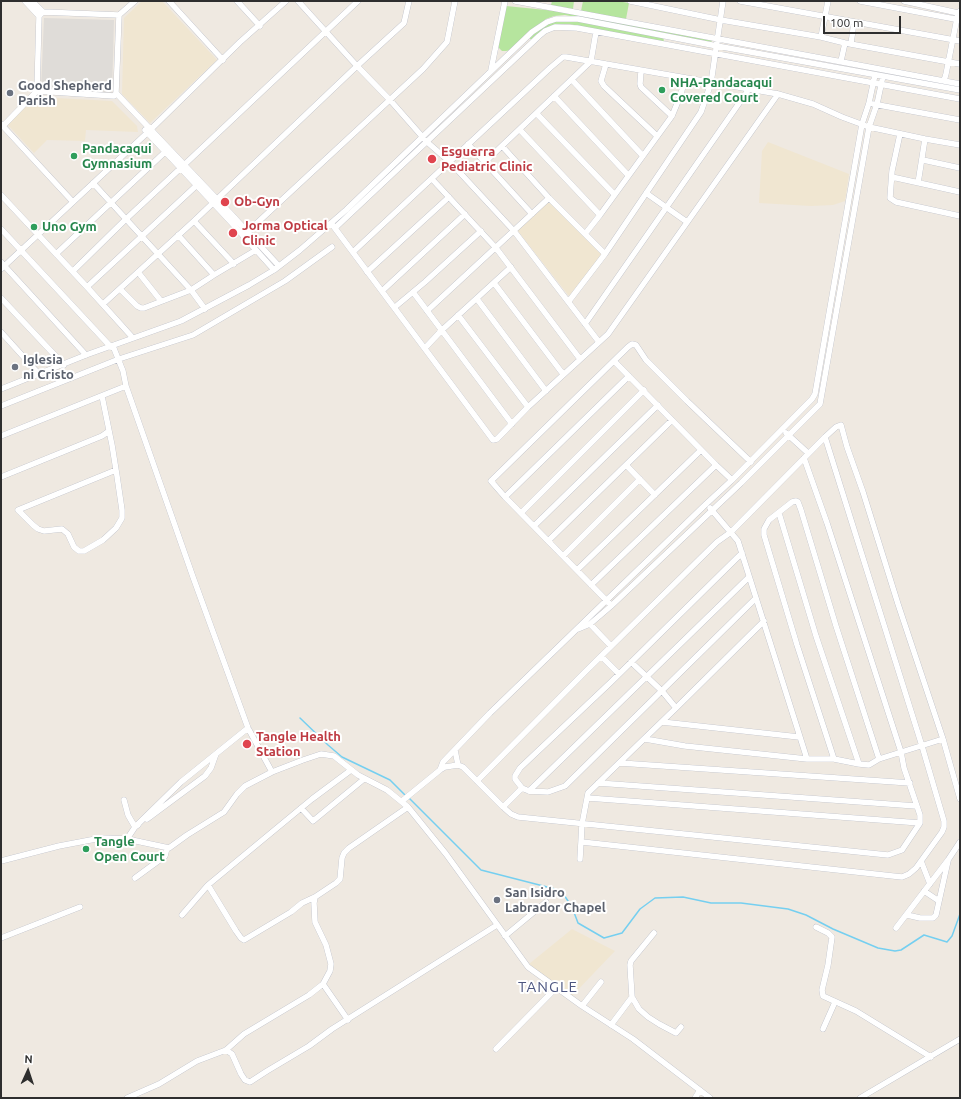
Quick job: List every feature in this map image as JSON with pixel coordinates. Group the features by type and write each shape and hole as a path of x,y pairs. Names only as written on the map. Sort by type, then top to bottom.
{"street":[{"path":"25,1 41,14 119,15 135,1"},
{"path":"32,1 41,14 37,91 2,125 73,202"},
{"path":"169,1 223,60"},
{"path":"237,1 260,26"},
{"path":"86,355 2,266 149,132 286,1"},
{"path":"298,1 427,142 450,162 514,231 599,342"},
{"path":"72,271 358,1"},
{"path":"103,304 194,221 356,66 404,23 409,1"},
{"path":"246,234 364,123 423,70 448,42 456,1"},
{"path":"491,71 503,1"},
{"path":"515,1 537,3 718,39 960,84"},
{"path":"631,1 721,20 821,37 960,64"},
{"path":"569,301 605,254 701,112 711,83 723,1"},
{"path":"740,1 960,41"},
{"path":"821,37 828,1"},
{"path":"860,1 959,19"},
{"path":"904,1 959,12 959,19 952,40 944,81"},
{"path":"119,15 115,94 276,268"},
{"path":"335,228 348,212 423,136 532,32 547,22 556,19 578,19 960,90"},
{"path":"841,61 854,22"},
{"path":"1,389 86,355 181,321 249,285 276,268 300,250 331,223 348,212 427,142 539,36 545,31 555,27 577,28 716,55 960,99"},
{"path":"485,162 591,61 596,32"},
{"path":"495,51 508,55 514,60"},
{"path":"353,252 563,57 778,94 813,104 869,127 960,145"},
{"path":"606,64 601,81 604,86 658,136"},
{"path":"641,71 641,87 672,116"},
{"path":"440,770 443,762 490,714 751,462 808,404 815,394 862,124 869,104 875,75"},
{"path":"576,630 590,624 611,606 789,436 820,404 869,127 877,104 883,76"},
{"path":"585,234 672,116 681,94 685,78"},
{"path":"572,80 643,156"},
{"path":"478,84 483,89"},
{"path":"585,324 749,89"},
{"path":"37,91 115,94"},
{"path":"331,223 494,440 497,439 563,374 608,334 778,94"},
{"path":"554,96 628,175"},
{"path":"869,104 877,104 960,120"},
{"path":"537,114 614,194"},
{"path":"520,130 600,215"},
{"path":"149,132 165,152 183,167 197,185 215,201"},
{"path":"900,134 892,171 890,194 892,201 960,216"},
{"path":"918,183 923,160 925,139"},
{"path":"468,144 532,214"},
{"path":"502,146 549,198 605,254"},
{"path":"56,254 165,152"},
{"path":"923,160 960,168"},
{"path":"892,177 960,192"},
{"path":"432,179 496,248 580,359"},
{"path":"93,183 125,220 142,236 192,290 205,309"},
{"path":"87,287 197,185"},
{"path":"646,193 687,222"},
{"path":"1,195 133,338"},
{"path":"367,272 449,197"},
{"path":"427,311 549,198"},
{"path":"382,291 465,214"},
{"path":"194,221 234,264"},
{"path":"1,229 112,346 119,359 126,386 248,728 272,772"},
{"path":"395,307 481,231"},
{"path":"246,234 256,250 276,268"},
{"path":"178,235 214,275"},
{"path":"1,406 119,359 198,333 285,281 332,247"},
{"path":"120,289 137,306 141,308 192,290 256,250"},
{"path":"425,348 442,330 511,267"},
{"path":"138,272 162,301"},
{"path":"494,283 563,374"},
{"path":"413,292 512,424"},
{"path":"1,298 64,365"},
{"path":"476,299 546,391"},
{"path":"458,315 528,407"},
{"path":"826,326 833,327"},
{"path":"2,334 39,374"},
{"path":"611,606 607,600 491,481 632,344 636,345 646,360 751,462"},
{"path":"614,361 732,480"},
{"path":"505,497 629,376"},
{"path":"1,436 126,386"},
{"path":"521,513 644,390"},
{"path":"102,396 116,470 122,510 122,518 116,528 103,540 84,551 79,551 74,547 68,534 62,529 44,531 38,529 18,510 116,470"},
{"path":"534,526 658,405"},
{"path":"548,541 672,420"},
{"path":"477,781 717,542 731,532 806,455 836,427 841,425 943,739 960,798"},
{"path":"455,750 458,765 511,814 518,817 888,855 904,848 920,823 920,815 806,455 783,430"},
{"path":"1,477 102,436 109,431"},
{"path":"582,842 902,877 909,874 916,868 944,827 922,746 825,437"},
{"path":"577,570 701,450"},
{"path":"626,465 655,495"},
{"path":"591,585 716,465"},
{"path":"563,556 640,479"},
{"path":"834,759 797,645 764,535 764,529 769,520 792,502 796,501 798,502 879,759"},
{"path":"706,504 738,541 807,759"},
{"path":"779,513 816,636 859,764"},
{"path":"742,553 619,674 517,771 515,779 522,788 529,791 548,792 564,786 756,598"},
{"path":"529,791 749,577"},
{"path":"580,859 582,824 588,794 764,621"},
{"path":"590,624 611,646"},
{"path":"601,656 619,674"},
{"path":"631,662 662,691 676,708"},
{"path":"662,722 799,737"},
{"path":"127,839 135,827 181,782 248,728"},
{"path":"644,739 685,746 807,759 834,759 869,765 879,759 943,739"},
{"path":"135,827 154,815 206,776 217,753"},
{"path":"135,878 165,856 167,848 224,812 245,786 272,772 303,760 326,754 334,756 364,779 406,798"},
{"path":"620,763 910,784"},
{"path":"406,798 440,770 445,767 458,765"},
{"path":"182,915 208,885 301,808 351,770"},
{"path":"301,808 313,821 364,779"},
{"path":"598,783 916,806"},
{"path":"503,807 522,788"},
{"path":"406,798 408,807 446,854 528,967 582,1006 633,1039 710,1098"},
{"path":"588,798 920,823"},
{"path":"124,800 128,815 135,827"},
{"path":"208,885 239,936 244,940 336,883 340,879 342,858 348,848 408,807"},
{"path":"1,861 95,839 127,839 142,841 167,848"},
{"path":"896,928 960,842"},
{"path":"907,915 920,918 933,918 936,915 948,860"},
{"path":"921,861 930,884"},
{"path":"924,892 939,901"},
{"path":"127,1098 159,1084 197,1061 226,1050 244,1034 309,995 323,984 330,971 331,964 326,945 315,922 315,897"},
{"path":"505,936 546,902"},
{"path":"1,938 80,907"},
{"path":"226,1050 232,1054 240,1074 245,1080 250,1082 497,924"},
{"path":"816,927 828,933 832,937 822,996 856,1011 931,1057"},
{"path":"654,933 631,961 632,997 639,1009 659,1024 676,1033 681,1027"},
{"path":"582,1006 601,982"},
{"path":"323,984 348,1020"},
{"path":"496,1049 556,988"},
{"path":"611,1025 632,997"},
{"path":"823,1029 835,1002"},
{"path":"860,1098 960,1039"},
{"path":"695,1098 700,1090"}],"shaded area":[{"path":"142,1 162,1 217,60 150,123 122,94 124,18"},
{"path":"44,18 114,20 112,93 41,90"},
{"path":"37,97 112,101 137,126 138,132 86,130 85,141 47,140 34,153 7,124"},
{"path":"768,142 849,174 845,201 833,205 811,206 759,203 762,151"},
{"path":"549,200 603,254 569,296 517,230"},
{"path":"572,929 615,951 571,997 529,964"}],"green space":[{"path":"552,1 574,1 573,9 551,5"},
{"path":"583,1 617,1 629,3 626,19 581,11"},
{"path":"506,6 566,12 713,40 711,42 565,15 554,16 546,19 511,50 502,51 498,47"},
{"path":"575,20 662,37 664,40 663,42 569,24 550,26 533,39 530,39 530,36 550,22"}],"waterway":[{"path":"300,718 342,757 390,780 405,795"},
{"path":"408,797 481,870 555,889 564,895 572,907 578,923 604,938 622,933 640,909 655,898 683,897 711,903 741,903 788,909 806,915 833,929 878,948 895,951 901,950 924,935 947,942 952,936 960,914"}],"place":[{"name":"NHA-Pandacaqui Covered Court","path":"662,90"},
{"name":"Good Shepherd Parish","path":"10,93"},
{"name":"Pandacaqui Gymnasium","path":"74,156"},
{"name":"Esguerra Pediatric Clinic","path":"432,159"},
{"name":"Ob-Gyn","path":"225,202"},
{"name":"Uno Gym","path":"34,227"},
{"name":"Jorma Optical Clinic","path":"233,233"},
{"name":"Iglesia ni Cristo","path":"15,367"},
{"name":"Tangle Health Station","path":"247,744"},
{"name":"Tangle Open Court","path":"86,849"},
{"name":"San Isidro Labrador Chapel","path":"497,900"}],"district":[{"name":"TANGLE","path":"548,987"}]}
